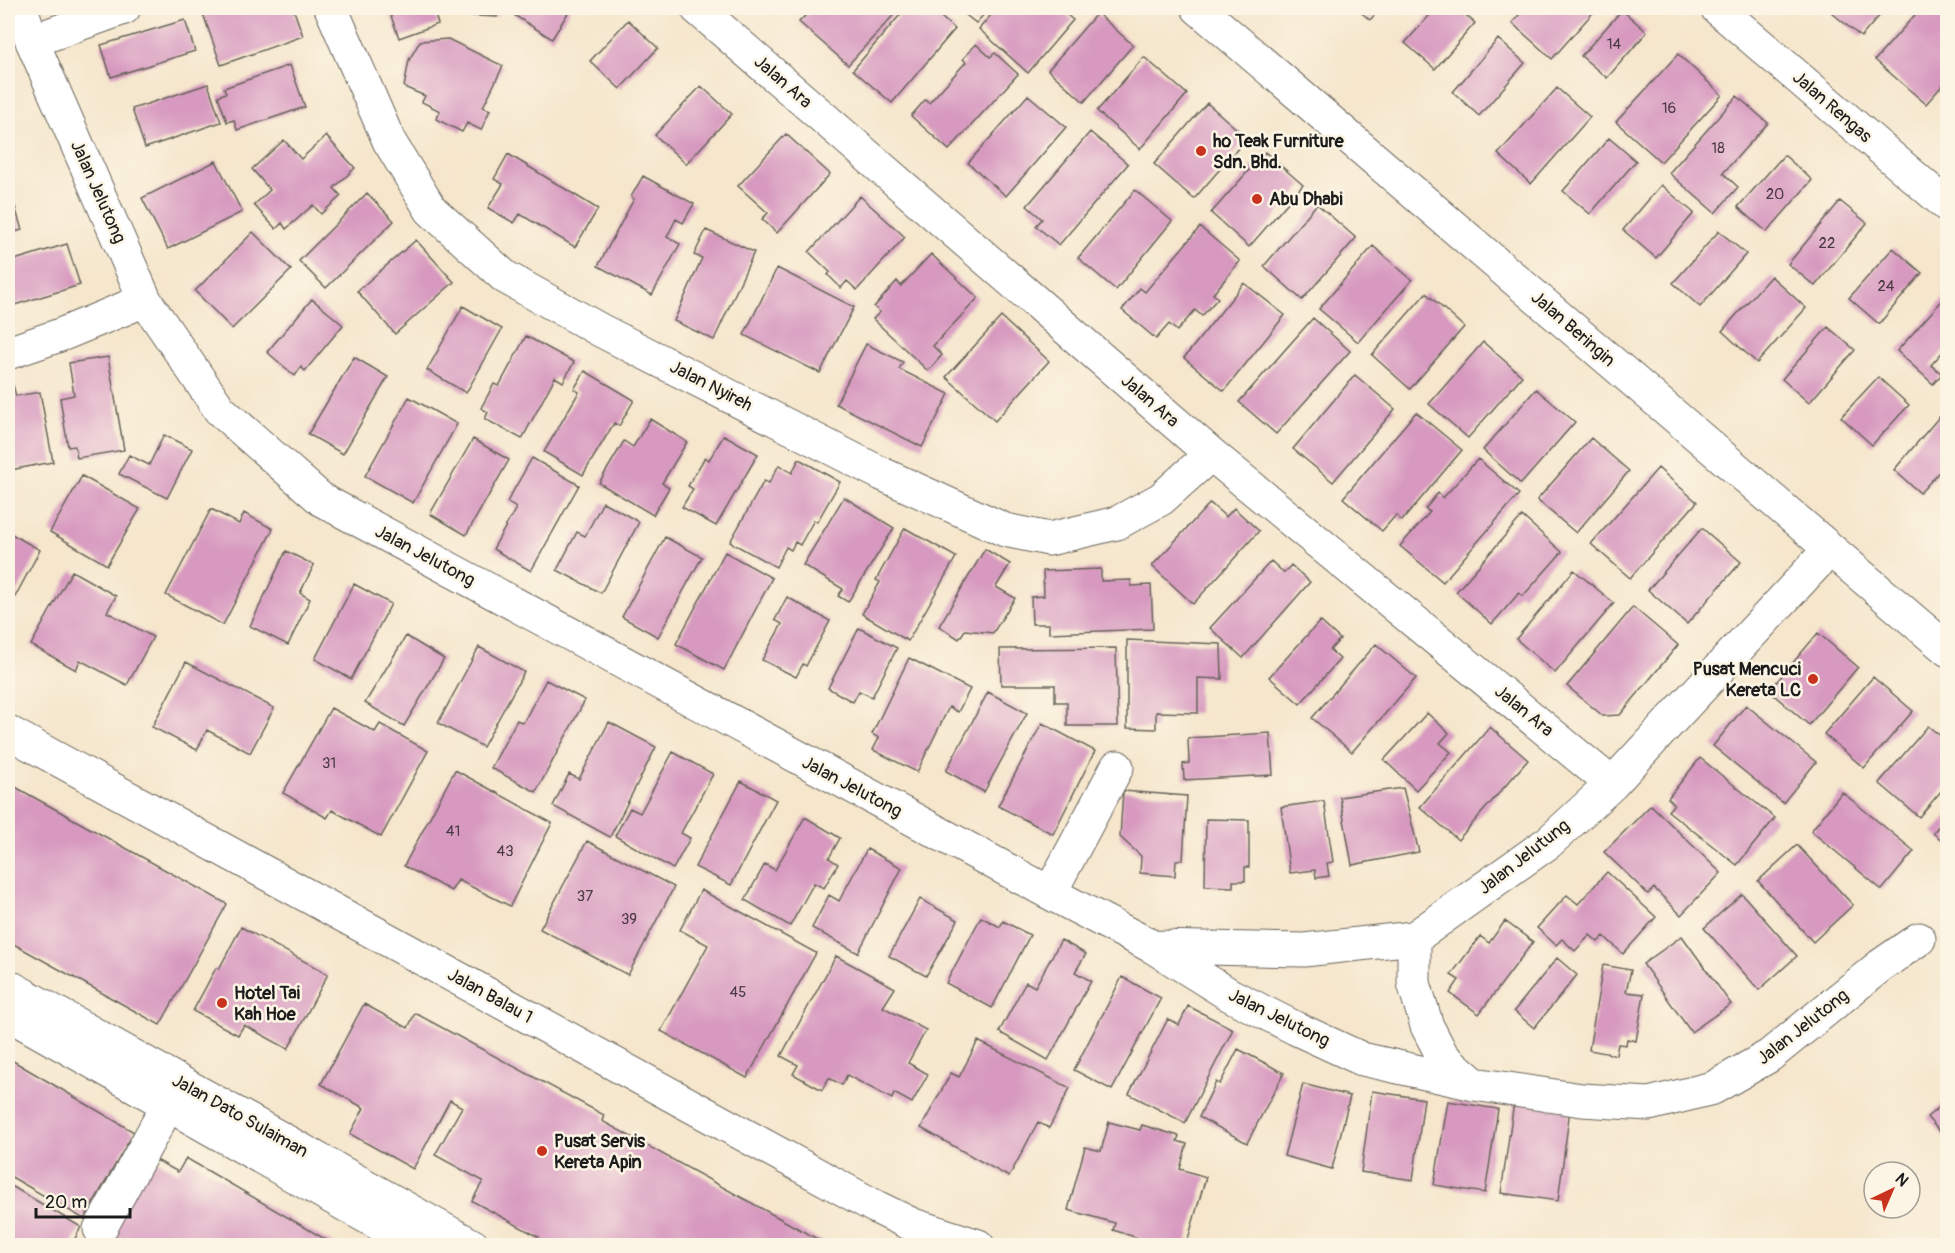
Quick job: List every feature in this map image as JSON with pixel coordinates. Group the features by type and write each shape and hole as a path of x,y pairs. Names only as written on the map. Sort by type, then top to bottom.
{"street":[{"name":"Jalan Jelutong","path":"21,8 32,41 145,300 220,410 322,500 1153,947 1230,995 1295,1028 1362,1059 1474,1084 1581,1100 1649,1104 1713,1088 1769,1056 1880,966 1920,939"},
{"path":"32,41 124,8"},
{"name":"Jalan Nyireh","path":"331,8 389,141 431,210 505,277 600,330 872,469 1005,530 1049,539 1118,523 1161,499 1211,454"},
{"name":"Jalan Ara","path":"697,8 1211,454 1612,784"},
{"name":"Jalan Beringin","path":"1198,8 1947,650"},
{"name":"Jalan Rengas","path":"1716,8 1947,206"},
{"path":"8,353 63,334 145,300"},
{"name":"Jalan Jelutung","path":"1153,947 1304,950 1414,938 1549,842 1612,784 1830,549"},
{"name":"Jalan Balau 1","path":"8,732 876,1208 913,1225 978,1245"},
{"path":"1050,893 1117,767"},
{"path":"1414,938 1414,983 1427,1026 1443,1057 1474,1084"},
{"name":"Jalan Dato Sulaiman","path":"8,986 473,1245"},
{"name":"Jalan Dato Sulaiman","path":"8,1014 418,1245"},
{"path":"100,1229 168,1105"}],"building":[{"path":"201,8 293,8 303,36 221,65"},
{"path":"388,8 433,8 438,24 399,38"},
{"path":"457,8 497,8 497,17 457,15"},
{"path":"519,8 571,8 552,39 514,15"},
{"path":"813,8 900,8 848,65 799,22"},
{"path":"906,8 930,8 955,29 892,103 853,70"},
{"path":"957,8 990,8 976,23"},
{"path":"997,8 1059,8 1073,20 1028,73 979,29"},
{"path":"1356,8 1381,8 1370,20"},
{"path":"1436,8 1457,8 1475,23 1435,69 1405,43"},
{"path":"1525,8 1597,8 1552,59 1512,23"},
{"path":"1836,8 1886,8 1861,37 1832,13"},
{"path":"1921,8 1948,8 1948,79 1926,104 1875,60"},
{"path":"1622,10 1647,32 1607,78 1581,56"},
{"path":"1097,13 1133,45 1084,102 1048,70"},
{"path":"185,20 195,51 111,77 101,45"},
{"path":"628,20 658,48 620,89 590,61"},
{"path":"448,39 503,66 483,107 490,110 481,130 467,123 462,132 436,119 440,111 422,102 425,96 404,87 409,60 420,41"},
{"path":"1498,39 1525,63 1479,116 1453,92"},
{"path":"976,44 990,57 995,53 1018,74 949,150 911,116 925,100 929,103 966,62 963,59"},
{"path":"1678,54 1722,95 1661,162 1616,122"},
{"path":"1144,57 1187,94 1140,149 1097,111"},
{"path":"290,65 305,107 237,130 234,120 227,122 218,96 226,93 224,88"},
{"path":"208,84 221,122 145,148 132,109"},
{"path":"701,86 732,114 686,164 655,135"},
{"path":"1557,88 1590,117 1531,184 1498,154"},
{"path":"1028,95 1066,127 1006,196 968,163"},
{"path":"1737,96 1768,123 1723,173 1738,187 1715,213 1669,173"},
{"name":"ho Teak Furniture Sdn. Bhd.","path":"1207,103 1247,138 1194,199 1154,164"},
{"path":"1090,132 1128,164 1059,245 1036,226 1042,219 1027,206"},
{"path":"786,134 830,174 777,233 762,219 768,213 738,186"},
{"path":"326,136 355,168 334,188 341,196 321,214 313,205 286,229 282,223 276,229 254,205 270,190 252,169 284,140 301,159"},
{"path":"1609,138 1636,161 1590,214 1563,191"},
{"name":"Abu Dhabi","path":"1265,152 1303,185 1249,247 1211,213"},
{"path":"508,154 598,209 575,247 520,214 514,223 488,208 503,184 494,179"},
{"path":"1784,155 1812,180 1767,232 1738,207"},
{"path":"216,161 242,212 168,249 142,198"},
{"path":"643,176 694,204 683,223 676,219 667,237 680,244 652,295 598,266 634,199 631,197"},
{"path":"1661,185 1694,213 1656,258 1623,230"},
{"path":"8,190 10,190 22,230 8,234"},
{"path":"1135,190 1172,221 1116,290 1078,258"},
{"path":"367,193 394,221 326,288 299,261"},
{"path":"860,196 905,237 857,290 847,281 841,288 828,275 830,272 809,252"},
{"path":"1840,201 1867,223 1815,286 1788,264"},
{"path":"1317,204 1356,238 1302,300 1264,266"},
{"path":"1200,227 1240,261 1213,294 1218,298 1202,316 1195,310 1177,331 1169,324 1156,339 1122,310 1140,288 1145,292"},
{"path":"706,230 754,252 714,340 674,321 702,258 694,255"},
{"path":"1719,231 1746,254 1700,307 1673,283"},
{"path":"253,232 291,270 232,329 195,291"},
{"path":"416,240 454,282 395,334 357,291"},
{"path":"67,244 80,285 8,307 8,252 11,261"},
{"path":"1373,246 1412,280 1358,342 1319,309"},
{"path":"1893,248 1922,273 1879,324 1849,298"},
{"path":"931,254 978,298 933,346 942,355 928,371 873,319 880,312 874,307 897,281 901,286"},
{"path":"777,268 854,307 820,373 744,335"},
{"path":"1771,276 1806,308 1757,363 1722,331"},
{"path":"1244,283 1285,315 1224,391 1184,358"},
{"path":"1426,293 1464,327 1410,389 1372,355"},
{"path":"1948,294 1948,346 1931,365 1942,374 1933,384 1897,351"},
{"path":"312,299 343,325 305,371 301,367 295,376 267,352"},
{"path":"463,306 502,329 466,393 427,370"},
{"path":"1001,317 1049,361 995,421 946,377"},
{"path":"1313,318 1350,351 1276,434 1239,402"},
{"path":"1828,327 1855,350 1809,403 1782,379"},
{"path":"526,336 574,362 563,382 555,377 522,439 485,419 488,412 481,408 494,384 499,386"},
{"path":"1483,342 1522,376 1468,438 1429,404"},
{"path":"866,344 903,362 899,369 949,394 922,447 836,404"},
{"path":"108,357 124,450 77,458 75,446 68,447 60,398 74,395 69,363"},
{"path":"354,357 388,377 343,454 308,434"},
{"path":"585,371 634,400 619,426 614,423 583,475 544,452 579,392 574,389"},
{"path":"1355,375 1395,409 1333,482 1293,449"},
{"path":"1878,377 1909,405 1872,445 1841,417"},
{"path":"13,385 16,396 40,392 53,462 10,470 8,386"},
{"path":"1536,389 1575,422 1521,484 1483,450"},
{"path":"409,397 457,424 413,503 365,476"},
{"path":"1416,412 1462,450 1402,521 1396,515 1382,531 1343,498"},
{"path":"1939,417 1948,424 1948,462 1920,493 1894,470"},
{"path":"650,419 687,442 662,483 669,488 653,515 599,483 624,441 633,447"},
{"path":"164,435 192,449 167,498 119,474 129,455 149,465"},
{"path":"724,435 758,454 716,526 682,507 693,489 688,486 705,457 709,460"},
{"path":"1591,438 1629,471 1576,533 1537,500"},
{"path":"473,439 509,460 466,535 430,514"},
{"path":"532,458 579,485 531,571 493,549 516,508 507,502"},
{"path":"799,459 840,482 817,522 814,520 800,545 795,542 791,550 786,547 776,567 730,542 764,481 769,483 779,465 792,473"},
{"path":"1478,459 1519,494 1443,582 1400,546 1430,512 1425,509 1438,493 1443,498"},
{"path":"1658,468 1697,502 1630,578 1591,544"},
{"path":"82,476 140,509 107,565 50,532"},
{"path":"844,497 894,528 848,602 838,596 843,589 803,565"},
{"path":"603,502 639,522 601,593 557,570 577,532 585,536"},
{"path":"1210,503 1226,517 1234,508 1259,531 1193,604 1152,566"},
{"path":"211,509 239,524 244,513 273,529 223,625 166,595"},
{"path":"1522,516 1562,552 1523,596 1519,593 1492,624 1456,592"},
{"path":"905,528 956,557 908,641 862,614 880,582 876,580"},
{"path":"1702,528 1741,562 1687,624 1648,590"},
{"path":"8,532 40,550 8,610"},
{"path":"665,537 702,557 658,637 622,617"},
{"path":"985,549 1010,564 996,587 1015,598 993,633 965,630 959,639 939,626"},
{"path":"286,551 314,565 300,593 310,599 288,645 250,626"},
{"path":"725,552 772,578 724,670 676,644"},
{"path":"1271,561 1284,573 1291,565 1310,582 1243,658 1210,628"},
{"path":"1101,569 1101,581 1131,580 1131,586 1151,585 1153,629 1049,633 1049,624 1032,624 1031,597 1044,596 1043,571"},
{"path":"1574,570 1614,603 1555,673 1516,639"},
{"path":"72,571 116,596 107,612 153,637 127,685 80,660 76,670 31,645"},
{"path":"354,584 391,604 351,679 315,659"},
{"path":"787,597 830,621 806,666 803,664 796,677 762,660 782,624 775,620"},
{"path":"1633,607 1678,645 1620,715 1603,716 1567,686"},
{"path":"1320,621 1340,639 1330,650 1340,659 1300,704 1269,677"},
{"path":"859,628 897,648 872,697 859,691 853,702 828,688"},
{"name":"Pusat Mencuci Kereta LC","path":"1818,633 1858,667 1809,725 1769,691"},
{"path":"406,636 444,659 404,726 365,703"},
{"path":"1127,640 1221,644 1222,679 1198,678 1198,713 1156,712 1156,729 1127,728"},
{"path":"1376,644 1416,678 1352,752 1312,718"},
{"path":"479,647 524,672 483,747 438,723"},
{"path":"1116,648 1118,726 1067,726 1067,702 1055,702 1055,685 1001,685 1000,649"},
{"path":"909,658 970,689 958,712 949,707 917,772 873,750 879,738 872,734"},
{"path":"186,662 274,708 250,753 207,730 197,750 152,727"},
{"path":"1873,677 1913,711 1864,768 1824,734"},
{"path":"546,680 585,700 536,792 491,768 517,720 523,723"},
{"path":"988,692 1027,713 984,792 946,771"},
{"path":"1746,705 1816,762 1783,803 1713,746"},
{"path":"331,708 375,732 380,724 428,751 381,837 332,810 327,818 283,793"},
{"path":"1427,713 1449,733 1440,743 1451,752 1416,790 1384,760"},
{"path":"609,722 656,747 610,837 553,806 569,774 579,779"},
{"path":"1042,723 1095,751 1053,834 998,806"},
{"path":"1928,726 1948,742 1948,783 1919,817 1879,783"},
{"path":"1490,727 1528,760 1458,840 1420,807"},
{"path":"1270,733 1273,775 1184,780 1183,764 1189,763 1188,738"},
{"path":"673,752 713,774 681,833 690,838 673,869 615,836 630,808 640,813"},
{"path":"1700,758 1775,818 1737,865 1668,811 1674,804 1668,798"},
{"path":"455,770 552,823 510,906 458,880 451,891 404,866"},
{"path":"741,781 776,800 731,885 695,867"},
{"path":"8,783 227,904 160,1025 8,941"},
{"path":"1403,788 1419,852 1352,865 1340,797"},
{"path":"1123,791 1187,796 1183,860 1176,860 1175,876 1140,873 1141,856 1120,837"},
{"path":"1842,792 1914,851 1882,890 1811,831"},
{"path":"1324,801 1333,862 1327,863 1329,876 1316,878 1315,870 1290,873 1281,807"},
{"path":"1651,805 1721,873 1681,915 1654,888 1648,894 1604,852"},
{"path":"1948,815 1948,845 1933,833"},
{"path":"805,817 840,838 829,858 838,864 824,888 814,883 790,926 745,900 765,864 775,870"},
{"path":"1206,819 1249,820 1249,867 1245,867 1245,881 1233,881 1233,887 1205,886"},
{"path":"587,841 674,887 628,975 540,929"},
{"path":"1797,845 1853,905 1813,942 1758,881"},
{"path":"867,849 902,868 858,953 812,928 829,895 839,901"},
{"path":"1607,872 1656,917 1623,954 1604,936 1598,942 1590,935 1575,951 1562,939 1556,945 1537,928 1567,895 1578,904"},
{"path":"701,890 816,953 747,1078 661,1031 708,945 680,930"},
{"path":"1742,894 1797,956 1759,990 1704,928"},
{"path":"920,899 958,920 926,976 889,956"},
{"path":"981,917 1000,927 1003,921 1030,935 992,1008 946,983"},
{"path":"1505,921 1533,942 1479,1014 1450,993 1459,980 1451,975 1480,936 1489,943"},
{"path":"241,927 328,974 288,1049 244,1025 238,1035 193,1011"},
{"path":"1682,936 1731,1004 1691,1032 1643,964"},
{"path":"1061,940 1086,954 1075,972 1091,981 1048,1060 999,1032 1026,982 1035,987"},
{"path":"836,956 895,988 883,1007 926,1030 908,1063 928,1074 912,1103 894,1093 892,1099 847,1075 842,1085 829,1078 822,1090 793,1074 798,1065 781,1056"},
{"path":"1557,958 1577,975 1534,1028 1514,1011"},
{"path":"1603,965 1631,970 1626,992 1644,994 1636,1041 1627,1039 1626,1045 1618,1044 1616,1055 1589,1050"},
{"path":"1122,977 1161,998 1112,1090 1074,1070"},
{"path":"364,1004 408,1028 415,1013 604,1115 602,1121 830,1246 538,1246 536,1244 539,1237 472,1201 483,1181 435,1155 462,1107 450,1100 413,1169 350,1134 364,1108 321,1084"},
{"path":"1188,1006 1233,1029 1185,1123 1129,1094 1168,1019 1179,1025"},
{"path":"978,1041 1070,1088 1049,1128 1038,1122 1009,1177 921,1128 951,1073 959,1077"},
{"path":"1238,1049 1284,1073 1247,1143 1199,1117 1216,1082 1220,1084"},
{"path":"8,1058 134,1132 84,1219 8,1175"},
{"path":"1303,1084 1350,1096 1332,1169 1284,1156"},
{"path":"1372,1091 1424,1099 1413,1180 1361,1172"},
{"path":"1948,1100 1948,1141 1927,1117"},
{"path":"1448,1101 1498,1109 1485,1193 1434,1185"},
{"path":"1514,1102 1570,1109 1558,1201 1501,1193"},
{"path":"1109,1122 1140,1130 1142,1125 1179,1136 1177,1141 1187,1144 1180,1169 1206,1177 1186,1246 1163,1246 1113,1230 1115,1223 1068,1210 1085,1147 1101,1151"},
{"path":"149,1156 178,1172 186,1158 337,1246 132,1246 106,1231"},
{"path":"8,1184 81,1227 71,1246 8,1246"}],"place":[{"name":"ho Teak Furniture Sdn. Bhd.","path":"1201,151"},
{"name":"Abu Dhabi","path":"1257,199"},
{"name":"Pusat Mencuci Kereta LC","path":"1813,679"},
{"name":"Hotel Tai Kah Hoe","path":"222,1003"},
{"name":"Pusat Servis Kereta Apin","path":"542,1151"}]}
